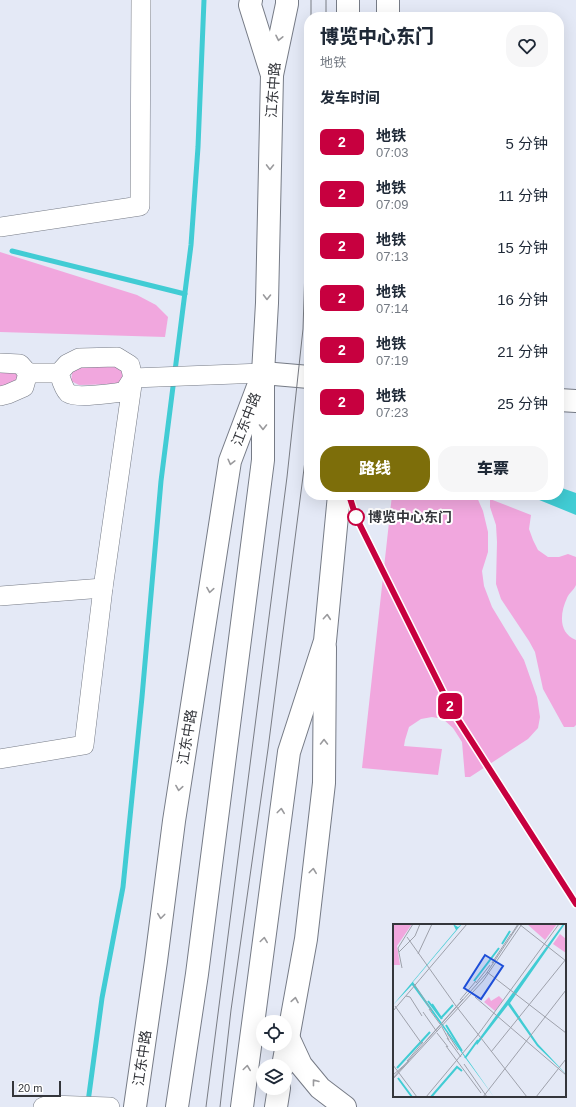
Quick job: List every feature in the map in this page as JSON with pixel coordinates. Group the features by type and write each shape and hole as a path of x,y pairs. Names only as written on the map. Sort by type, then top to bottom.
{"main road":[{"path":"251,0 250,5 272,75"},
{"name":"江东中路","path":"177,1107 198,966 263,460 263,373 267,303 272,75 287,0"},
{"path":"348,0 348,12"},
{"path":"388,0 388,12"},
{"path":"263,373 304,377"},
{"name":"江东中路","path":"135,1107 156,962 174,821 230,461 263,373"},
{"path":"564,400 576,401"},
{"path":"292,1015 306,939 324,783 325,641 339,500"},
{"path":"242,1107 289,752 325,641"},
{"path":"292,1046 301,1065 320,1088 345,1107"},
{"path":"276,1107 279,1095"}],"street":[{"path":"0,228 140,206 141,0"},
{"path":"0,363 20,364 28,373 59,373 67,364 79,358 117,357 130,365 133,378 103,588 84,745 0,759"},
{"path":"0,396 24,387 28,373"},
{"path":"59,373 63,385 69,393 80,396 124,392 133,378"},
{"path":"133,378 263,373"},
{"path":"0,596 103,588"},
{"path":"43,1107 49,1104 110,1107"}],"shaded area":[{"path":"0,252 137,295 156,305 168,317 165,337 0,332"},
{"path":"118,366 126,377 121,384 79,385 71,381 73,367"},
{"path":"0,369 13,370 19,375 17,380 0,389"},
{"path":"391,500 478,500 483,511 488,532 488,552 482,571 484,586 492,607 524,660 537,697 540,717 538,728 528,739 470,777 465,777 462,742 453,728 443,719 432,717 421,719 409,727 404,746 442,749 438,775 362,768"},
{"path":"490,500 493,500 531,515 529,529 533,540 538,550 548,557 559,557 568,554 576,557 576,585 567,598 562,616 563,628 570,637 576,640 576,725 574,727 564,727 543,689 535,652 501,599 496,584 496,525 490,507"}],"water":[{"path":"564,489 576,493 576,515 539,500 564,500"}],"waterway":[{"path":"88,1102 102,998 123,887 142,697 161,481 191,245 198,147 204,0"},
{"path":"12,251 185,294"}],"tram line":[{"path":"311,0 311,12"},
{"path":"326,0 326,12"},
{"path":"206,1107 287,477 303,329 304,298"},
{"path":"220,1107 231,1010 268,749 304,469"}],"metro line":[{"name":"2","path":"351,500 356,517 453,712 576,904"}],"place":[{"name":"博览中心东门","path":"356,517"}]}
